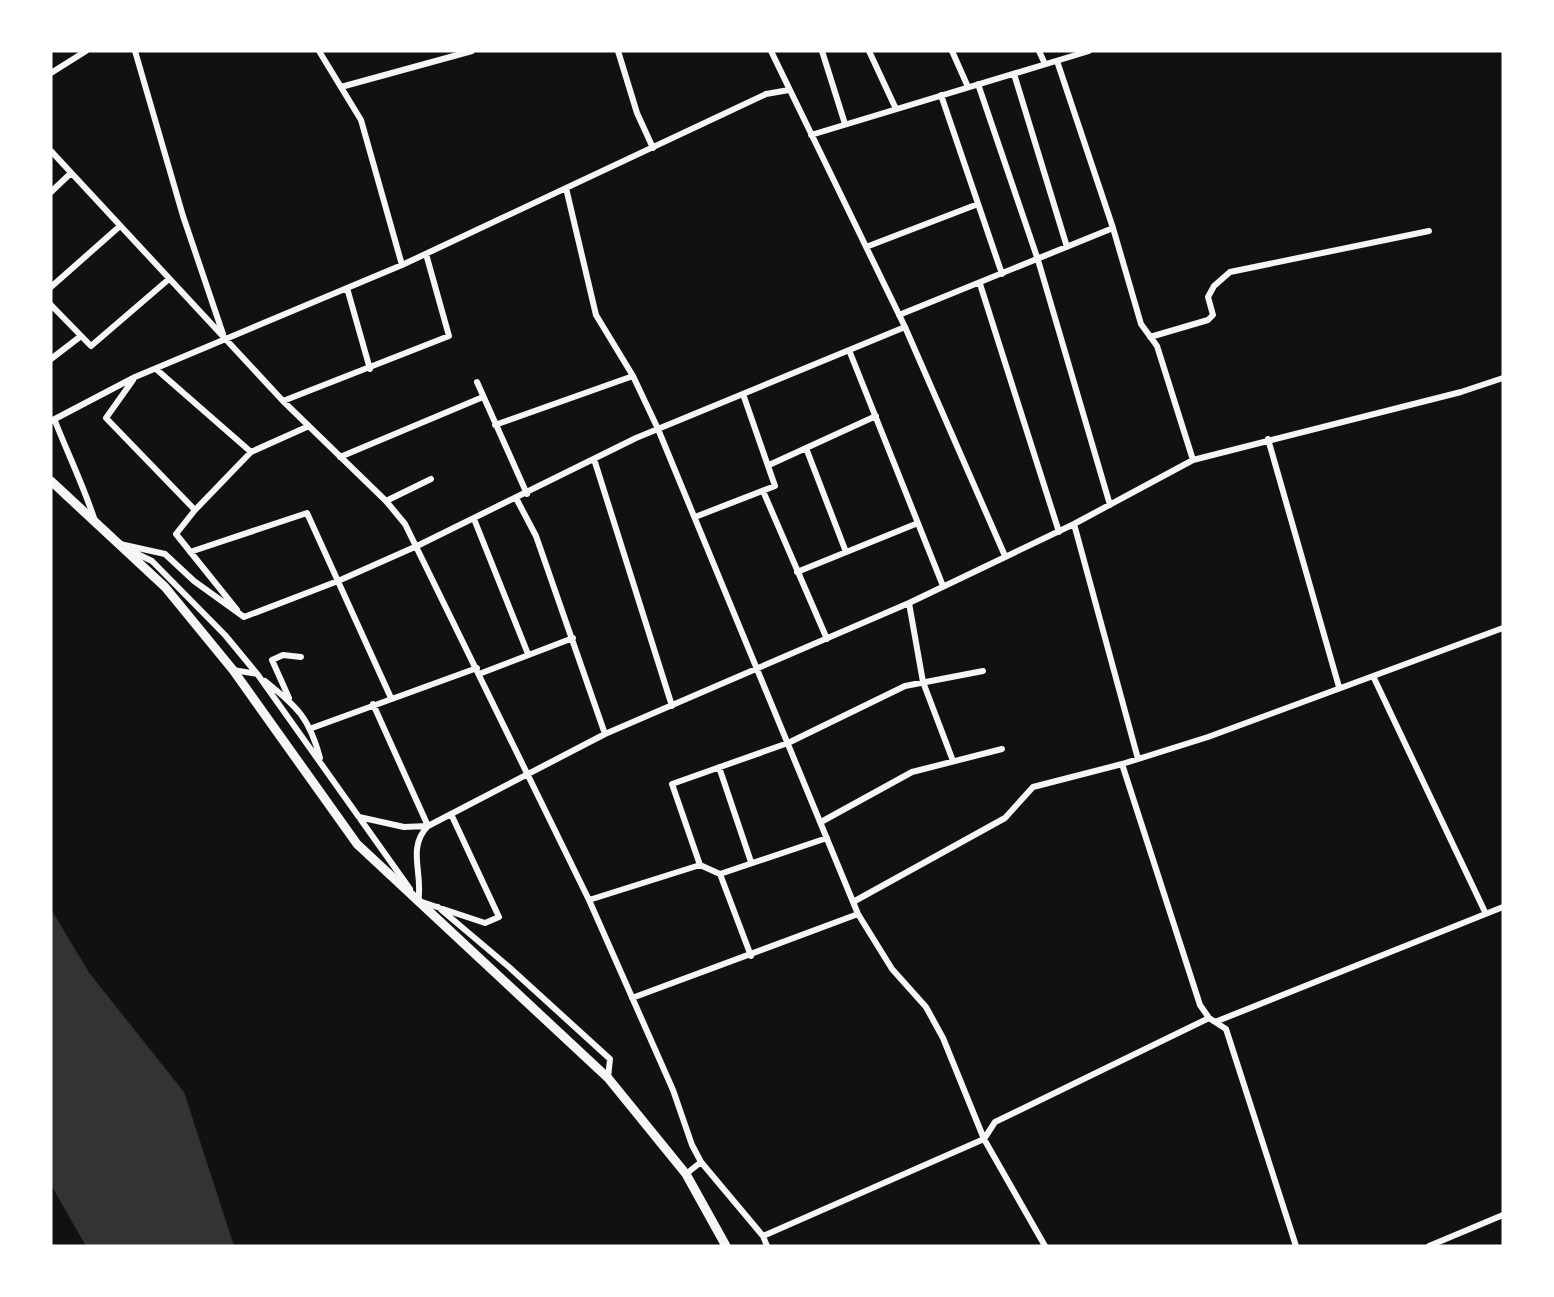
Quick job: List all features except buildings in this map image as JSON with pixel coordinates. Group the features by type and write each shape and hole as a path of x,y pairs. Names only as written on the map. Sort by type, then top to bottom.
{"street":[{"path":"51,73 86,51"},
{"path":"135,51 183,216 225,338"},
{"path":"319,51 362,120 402,265"},
{"path":"341,87 472,51"},
{"path":"618,51 637,113 652,148"},
{"path":"771,51 905,327 1005,556"},
{"path":"822,51 845,124"},
{"path":"869,51 896,109"},
{"path":"952,51 968,87"},
{"path":"1039,51 1045,64"},
{"path":"811,135 1089,51"},
{"path":"1057,61 1113,228 1141,324 1157,346 1193,460"},
{"path":"1014,74 1067,247"},
{"path":"978,84 1038,260 1110,505"},
{"path":"97,525 86,491 67,455 53,421 135,377 402,265 766,94 789,90"},
{"path":"940,95 1002,274"},
{"path":"51,152 283,401 386,501 405,524 589,900 673,1090 692,1145 701,1162 763,1236 767,1246"},
{"path":"51,192 71,173"},
{"path":"566,188 596,315 633,376 658,429 759,669 858,914 892,969 926,1006 943,1038 984,1139 1045,1246"},
{"path":"866,247 978,204"},
{"path":"51,287 120,226"},
{"path":"899,315 1113,228"},
{"path":"1150,337 1208,321 1213,315 1209,297 1214,286 1230,272 1429,231"},
{"path":"283,401 370,369 449,336 426,254"},
{"path":"51,305 91,346 169,279"},
{"path":"980,284 1059,532"},
{"path":"347,288 370,369"},
{"path":"244,617 417,546 658,429 905,327"},
{"path":"51,359 81,336"},
{"path":"849,350 944,586"},
{"path":"156,369 251,452"},
{"path":"495,425 633,376"},
{"path":"135,377 106,418 195,510"},
{"path":"418,902 422,886 415,856 419,835 428,826 605,734 909,603 1074,525 1193,460 1268,439 1461,392 1503,378"},
{"path":"477,382 526,494"},
{"path":"695,517 775,486 743,394"},
{"path":"340,457 483,397"},
{"path":"769,465 876,416"},
{"path":"244,617 176,534 195,510 251,452 309,426"},
{"path":"1268,439 1339,687"},
{"path":"806,448 846,552"},
{"path":"594,459 672,706"},
{"path":"386,501 431,479"},
{"path":"51,481 165,587 233,670 357,844 608,1078 686,1174 726,1246"},
{"path":"763,491 827,639"},
{"path":"516,498 536,536 605,734"},
{"path":"190,552 307,513 391,698"},
{"path":"474,519 528,654"},
{"path":"798,572 918,524"},
{"path":"1074,525 1138,759"},
{"path":"116,543 165,554 194,581 244,617"},
{"path":"116,543 152,561 225,635 258,675 418,902 435,905 485,922 499,917 451,814"},
{"path":"909,603 923,682 953,760"},
{"path":"853,902 1005,818 1034,786 1122,764 1208,737 1503,628"},
{"path":"312,728 373,704 573,638"},
{"path":"290,701 272,660 283,655 301,657"},
{"path":"233,670 258,675 290,701 312,728 321,765"},
{"path":"699,865 672,784 788,743 905,686 983,671"},
{"path":"1373,676 1485,912"},
{"path":"373,704 428,826"},
{"path":"821,822 912,772 1002,748"},
{"path":"1122,764 1200,1005 1212,1020 1226,1029 1296,1246"},
{"path":"719,767 752,862"},
{"path":"359,817 404,827 428,826"},
{"path":"589,900 699,865 720,874 827,838"},
{"path":"720,874 751,956"},
{"path":"435,905 610,1059 608,1078"},
{"path":"763,1236 984,1139 995,1122 1212,1020 1485,912 1503,907"},
{"path":"632,998 751,956 858,914"},
{"path":"686,1174 701,1162"},
{"path":"1429,1246 1503,1215"}],"shaded area":[{"path":"51,909 90,974 184,1092 234,1246 86,1246 51,1185"}]}
